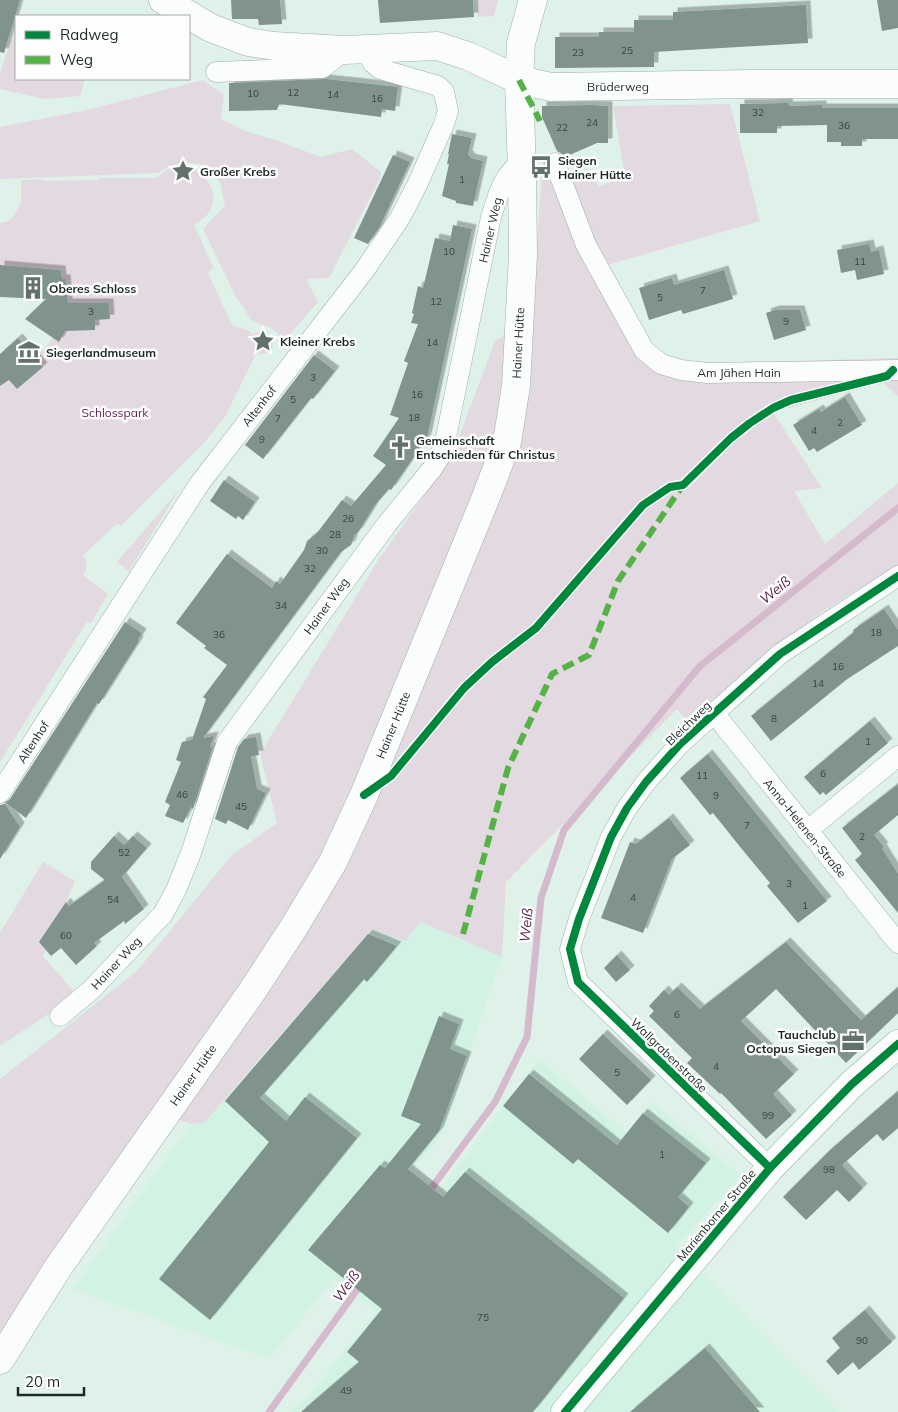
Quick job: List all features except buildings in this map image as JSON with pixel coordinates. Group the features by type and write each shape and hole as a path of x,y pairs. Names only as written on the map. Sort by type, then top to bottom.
{"street":[{"name":"Brüderweg","path":"163,0 189,15"},
{"name":"Hainer Hütte","path":"0,1360 57,1269 253,990 333,862 364,796 486,497 506,442 516,377 523,255 519,80 521,42 533,0"},
{"name":"Brüderweg","path":"190,16 211,28 248,42 274,46 355,49 437,46 468,56 519,80 551,87 898,84"},
{"path":"216,72 322,68 355,49"},
{"name":"Altenhof","path":"0,793 200,483 364,272 400,218 444,124 448,111 444,92 438,86 380,69 355,49"},
{"name":"Hainer Weg","path":"60,1016 91,990 162,914 176,890 191,853 227,742 387,524 439,458 445,442 491,217 500,187 509,172 521,162"},
{"name":"Am Jähen Hain","path":"555,163 586,245 644,350 661,364 681,370 708,373 898,370"},
{"name":"Bleichweg","path":"570,949 579,919 612,837 627,808 646,782 668,757 714,713 780,654 898,576"},
{"name":"Anna-Helenen-Straße","path":"714,713 898,943"},
{"path":"807,831 898,756"},
{"name":"Wallgrabenstraße","path":"570,949 578,982 770,1168"},
{"name":"Marienborner Straße","path":"565,1412 770,1168 852,1084 898,1044"}],"shaded area":[{"path":"421,922 502,957 444,1131 413,1170 440,1190 539,1059 626,1132 653,1103 741,1175 676,1247 840,1412 288,1412 309,1396 376,1311 334,1278 269,1359 73,1289 191,1124 205,1122 372,929 405,941"}],"green space":[{"path":"477,0 498,0 494,16 478,17"},
{"path":"15,28 15,80 85,80 80,96 45,99 0,89 0,73"},
{"path":"203,80 224,95 221,119 248,132 321,157 352,149 381,172 379,180 329,278 306,279 318,302 285,340 271,328 252,321 235,295 203,229 225,205 220,182 208,166 182,163 158,173 0,179 0,127 87,110"},
{"path":"730,104 760,221 607,265 658,365 898,358 898,396 883,383 773,412 822,488 794,491 825,544 898,483 898,565 823,611 777,647 689,723 677,709 506,882 502,957 421,922 405,941 372,929 205,1122 191,1124 162,1114 0,1340 0,1079 137,971 231,856 277,823 260,754 379,559 451,458 495,341 532,319 543,154 570,184 592,173 599,187 625,175 613,106"},
{"name":"Schlosspark","path":"178,166 186,167 201,174 211,187 213,203 209,212 205,218 194,225 213,267 208,273 232,325 250,331 252,335 260,332 266,333 270,336 272,346 264,354 256,354 225,417 203,444 121,526 117,523 83,556 87,565 83,575 108,594 91,623 87,622 0,762 0,386 9,380 17,389 43,367 34,357 53,338 59,342 64,324 95,330 95,320 110,319 109,303 68,302 66,279 62,279 61,270 0,265 0,223 11,220 21,203 21,180 156,178 168,169"},
{"path":"179,490 129,571 117,562"},
{"path":"43,862 75,881 43,956 77,995 0,1046 0,933"}],"waterway":[{"name":"Weiß","path":"427,1194 495,1102 527,1037 541,898 564,830 700,666 898,508"},
{"name":"Weiß","path":"269,1412 362,1283"}],"marked path":[{"path":"519,80 540,121"},
{"path":"463,934 508,768 552,674 589,655 618,581 683,485"}],"cycle path":[{"path":"364,795 391,776 464,688 492,662 536,628 643,505 670,487 683,485 731,438 773,408 791,400 887,376 893,370"},
{"path":"770,1168 578,982 570,949 579,919 611,837 627,808 646,782 680,744 780,654 898,576"},
{"path":"565,1412 770,1168 852,1084 898,1044"}],"place":[{"name":"Siegen Hainer Hütte","path":"541,167"},
{"name":"Großer Krebs","path":"183,171"},
{"name":"Oberes Schloss","path":"33,288"},
{"name":"Kleiner Krebs","path":"263,341"},
{"name":"Siegerlandmuseum","path":"29,352"},
{"name":"Gemeinschaft Entschieden für Christus","path":"400,447"},
{"name":"Tauchclub Octopus Siegen","path":"853,1041"}]}
